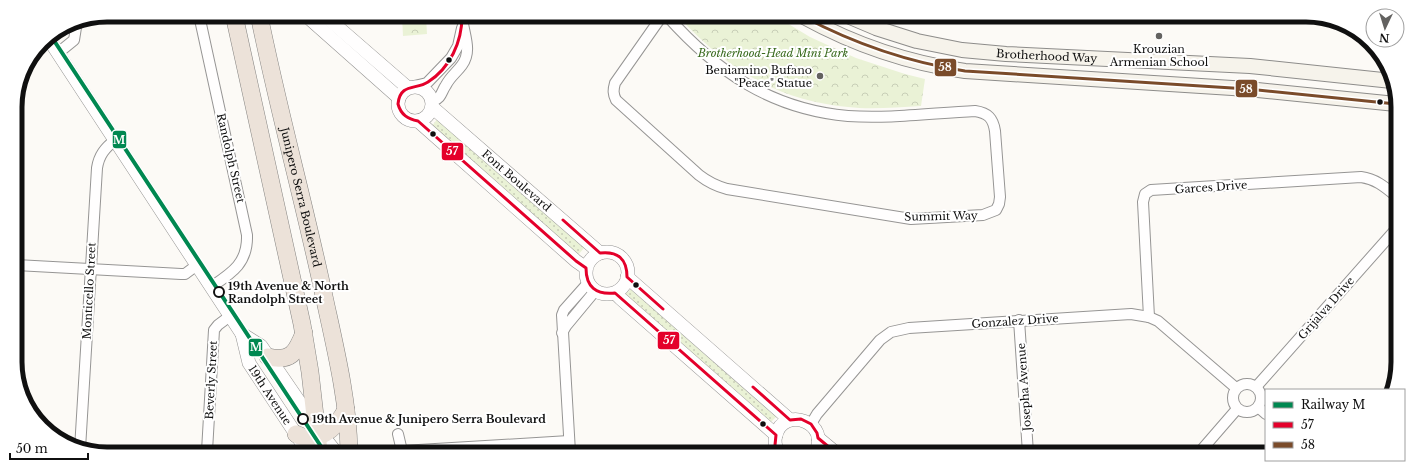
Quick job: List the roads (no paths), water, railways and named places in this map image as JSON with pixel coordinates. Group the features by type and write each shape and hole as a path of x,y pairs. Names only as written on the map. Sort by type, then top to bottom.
{"highway":[{"path":"236,22 304,333 318,438"},
{"name":"Junipero Serra Boulevard","path":"261,22 332,331 346,410 349,447"},
{"path":"268,357 281,359 290,356 297,348 304,333"},
{"path":"296,434 307,438 318,438 334,427 346,410"}],"main road":[{"name":"Brotherhood Way","path":"814,22 844,37 886,54 920,63 965,71 1248,89 1391,103"},
{"name":"Brotherhood Way","path":"862,22 917,41 962,50 1006,54 1242,66 1386,80"}],"street":[{"name":"Randolph Street","path":"201,22 248,235 246,250 240,263 230,274 212,287"},
{"path":"313,22 399,98"},
{"path":"332,22 411,87 424,89 428,92 433,104"},
{"path":"462,22 458,46 451,58 427,83 411,87 404,91 399,98 398,104 402,115 406,118 418,121 427,116 433,104 441,96 445,85 466,58 467,45 463,22"},
{"name":"Summit Way","path":"658,22 615,83 613,94 616,100 699,175 708,181 727,189 911,219 983,216 996,210 1000,197 995,131 994,123 990,116 982,112 974,111 868,117 848,116 808,110 789,104 752,88 718,66 690,41 673,22"},
{"path":"58,53 74,40 76,29"},
{"name":"19th Avenue","path":"51,43 242,334 249,363 304,447"},
{"name":"Font Boulevard","path":"433,104 600,253"},
{"name":"Font Boulevard","path":"418,121 576,261 586,268"},
{"name":"Monticello Street","path":"80,443 97,168 102,153 116,140"},
{"name":"Garces Drive","path":"1149,317 1143,202 1145,194 1151,190 1361,177 1370,178 1391,192"},
{"name":"Grijalva Drive","path":"1256,387 1391,235"},
{"path":"611,252 621,257 627,266 627,277 623,286 615,292 605,294 591,287 585,273 586,268 593,257 600,253 611,252"},
{"path":"22,265 185,274 197,265"},
{"path":"627,277 790,420"},
{"path":"570,447 562,315 564,310 591,287"},
{"path":"615,292 631,309 776,436"},
{"name":"Gonzalez Drive","path":"811,424 880,340 891,332 909,328 1131,314 1149,317 1158,321 1236,388"},
{"name":"Beverly Street","path":"207,447 214,330 230,316"},
{"name":"Josepha Avenue","path":"1020,320 1028,447"},
{"name":"19th Avenue","path":"242,334 261,346 318,438 330,447"},
{"path":"1245,384 1250,384 1256,387 1260,392 1261,397 1258,407 1253,411 1248,412 1243,412 1237,409 1232,399 1236,388 1245,384"},
{"path":"1258,407 1265,413"},
{"path":"1204,447 1237,409"},
{"path":"776,447 776,436 782,424 790,420 801,420 811,424 817,433 818,447"},
{"path":"398,434 401,447"},
{"path":"818,438 829,447"},
{"path":"469,447 569,441"}],"rail line":[{"name":"M","path":"54,41 321,447"}],"place":[{"name":"Krouzian Armenian School","path":"1159,36"},
{"name":"Beniamino Bufano \"Peace\" Statue","path":"820,76"},
{"name":"19th Avenue & North Randolph Street","path":"219,292"},
{"name":"19th Avenue & Junipero Serra Boulevard","path":"303,419"}],"park label":[{"name":"Brotherhood-Head Mini Park","path":"773,53"}]}
